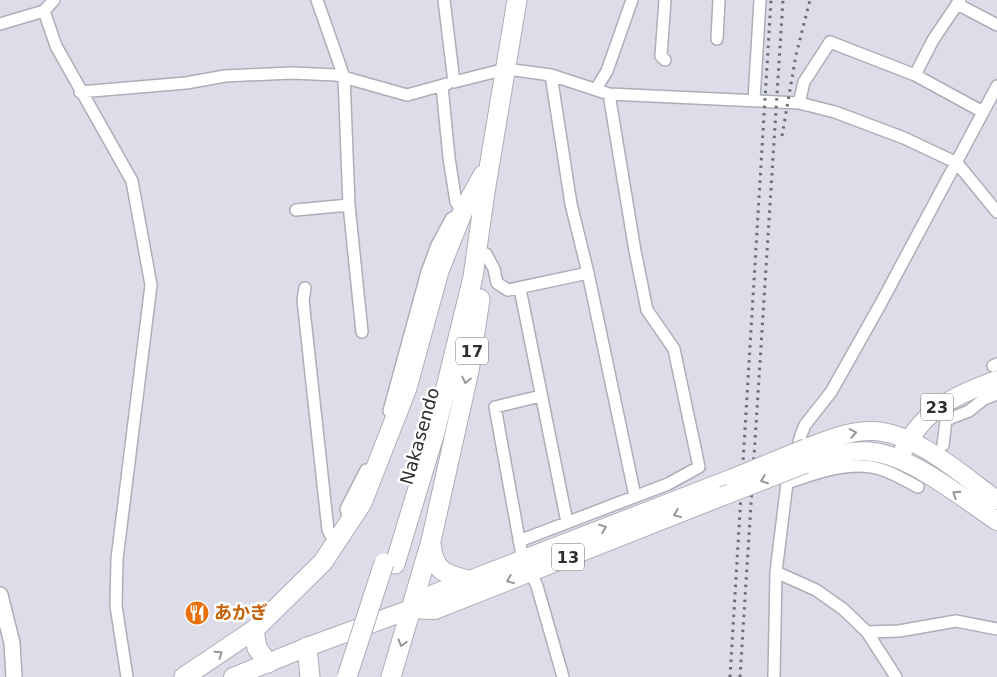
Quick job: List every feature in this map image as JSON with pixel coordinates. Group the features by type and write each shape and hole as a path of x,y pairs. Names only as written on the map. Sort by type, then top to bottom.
{"highway":[{"name":"Nakasendo","path":"347,677 390,563 434,432 459,340 474,276 485,192 518,0"},
{"path":"184,677 254,630 323,562 336,546 362,503 407,388 439,270 463,211 492,158"},
{"name":"17","path":"391,677 431,541 468,371 486,254 492,158"},
{"path":"431,541 432,553 438,567 452,577 472,581"},
{"name":"Nakasendo","path":"361,677 390,563"},
{"path":"254,630 256,648 268,663"},
{"path":"307,647 310,677"}],"main road":[{"name":"23","path":"898,460 908,440 936,408 996,370"},
{"name":"13","path":"411,610 436,610 525,557 722,496 858,432 888,433 908,440 933,455 997,500"},
{"name":"13","path":"233,677 307,647 411,610 431,596 472,581 525,557 733,478 806,456 859,452 884,454 923,472 997,521"},
{"path":"0,595 12,644 14,677"}],"street":[{"path":"0,24 44,10 54,0"},
{"path":"317,0 344,77 349,205 362,332"},
{"path":"444,0 454,82"},
{"path":"596,89 607,71 632,0"},
{"path":"665,0 661,56 665,60"},
{"path":"717,39 718,0"},
{"path":"754,100 760,0"},
{"path":"915,75 958,2 997,25"},
{"path":"44,10 56,46 80,92 132,181 151,285 117,559 116,606 127,677"},
{"path":"799,103 804,82 830,42 915,75 983,112"},
{"path":"80,92 186,83 225,76 292,73 344,77 407,95 506,69 551,75 609,94 799,103 835,112 904,138 957,163 997,212"},
{"path":"551,75 570,204 588,273 636,496"},
{"path":"442,86 449,158 456,202 463,211"},
{"path":"774,677 776,572 788,483 805,425 831,392 957,163 997,86"},
{"path":"525,557 567,522 668,484 699,467 674,348 648,310 633,242 609,94"},
{"path":"296,210 349,205"},
{"path":"486,254 494,269 497,283 508,290 520,289 588,273"},
{"path":"305,288 303,300 328,530 336,546"},
{"path":"520,289 567,522"},
{"path":"943,445 946,420 969,411 984,399 997,394"},
{"path":"541,396 495,407 525,557 537,586 563,677"},
{"path":"788,483 822,471 852,466 882,469 918,487"},
{"path":"776,572 816,590 843,609 867,632 896,677"},
{"path":"867,632 899,631 956,621 997,628"}],"railway":[{"path":"730,677 771,0"},
{"path":"740,677 783,0"},
{"path":"782,136 796,55 810,0"}],"place":[{"name":"あかぎ","path":"197,613"}]}
